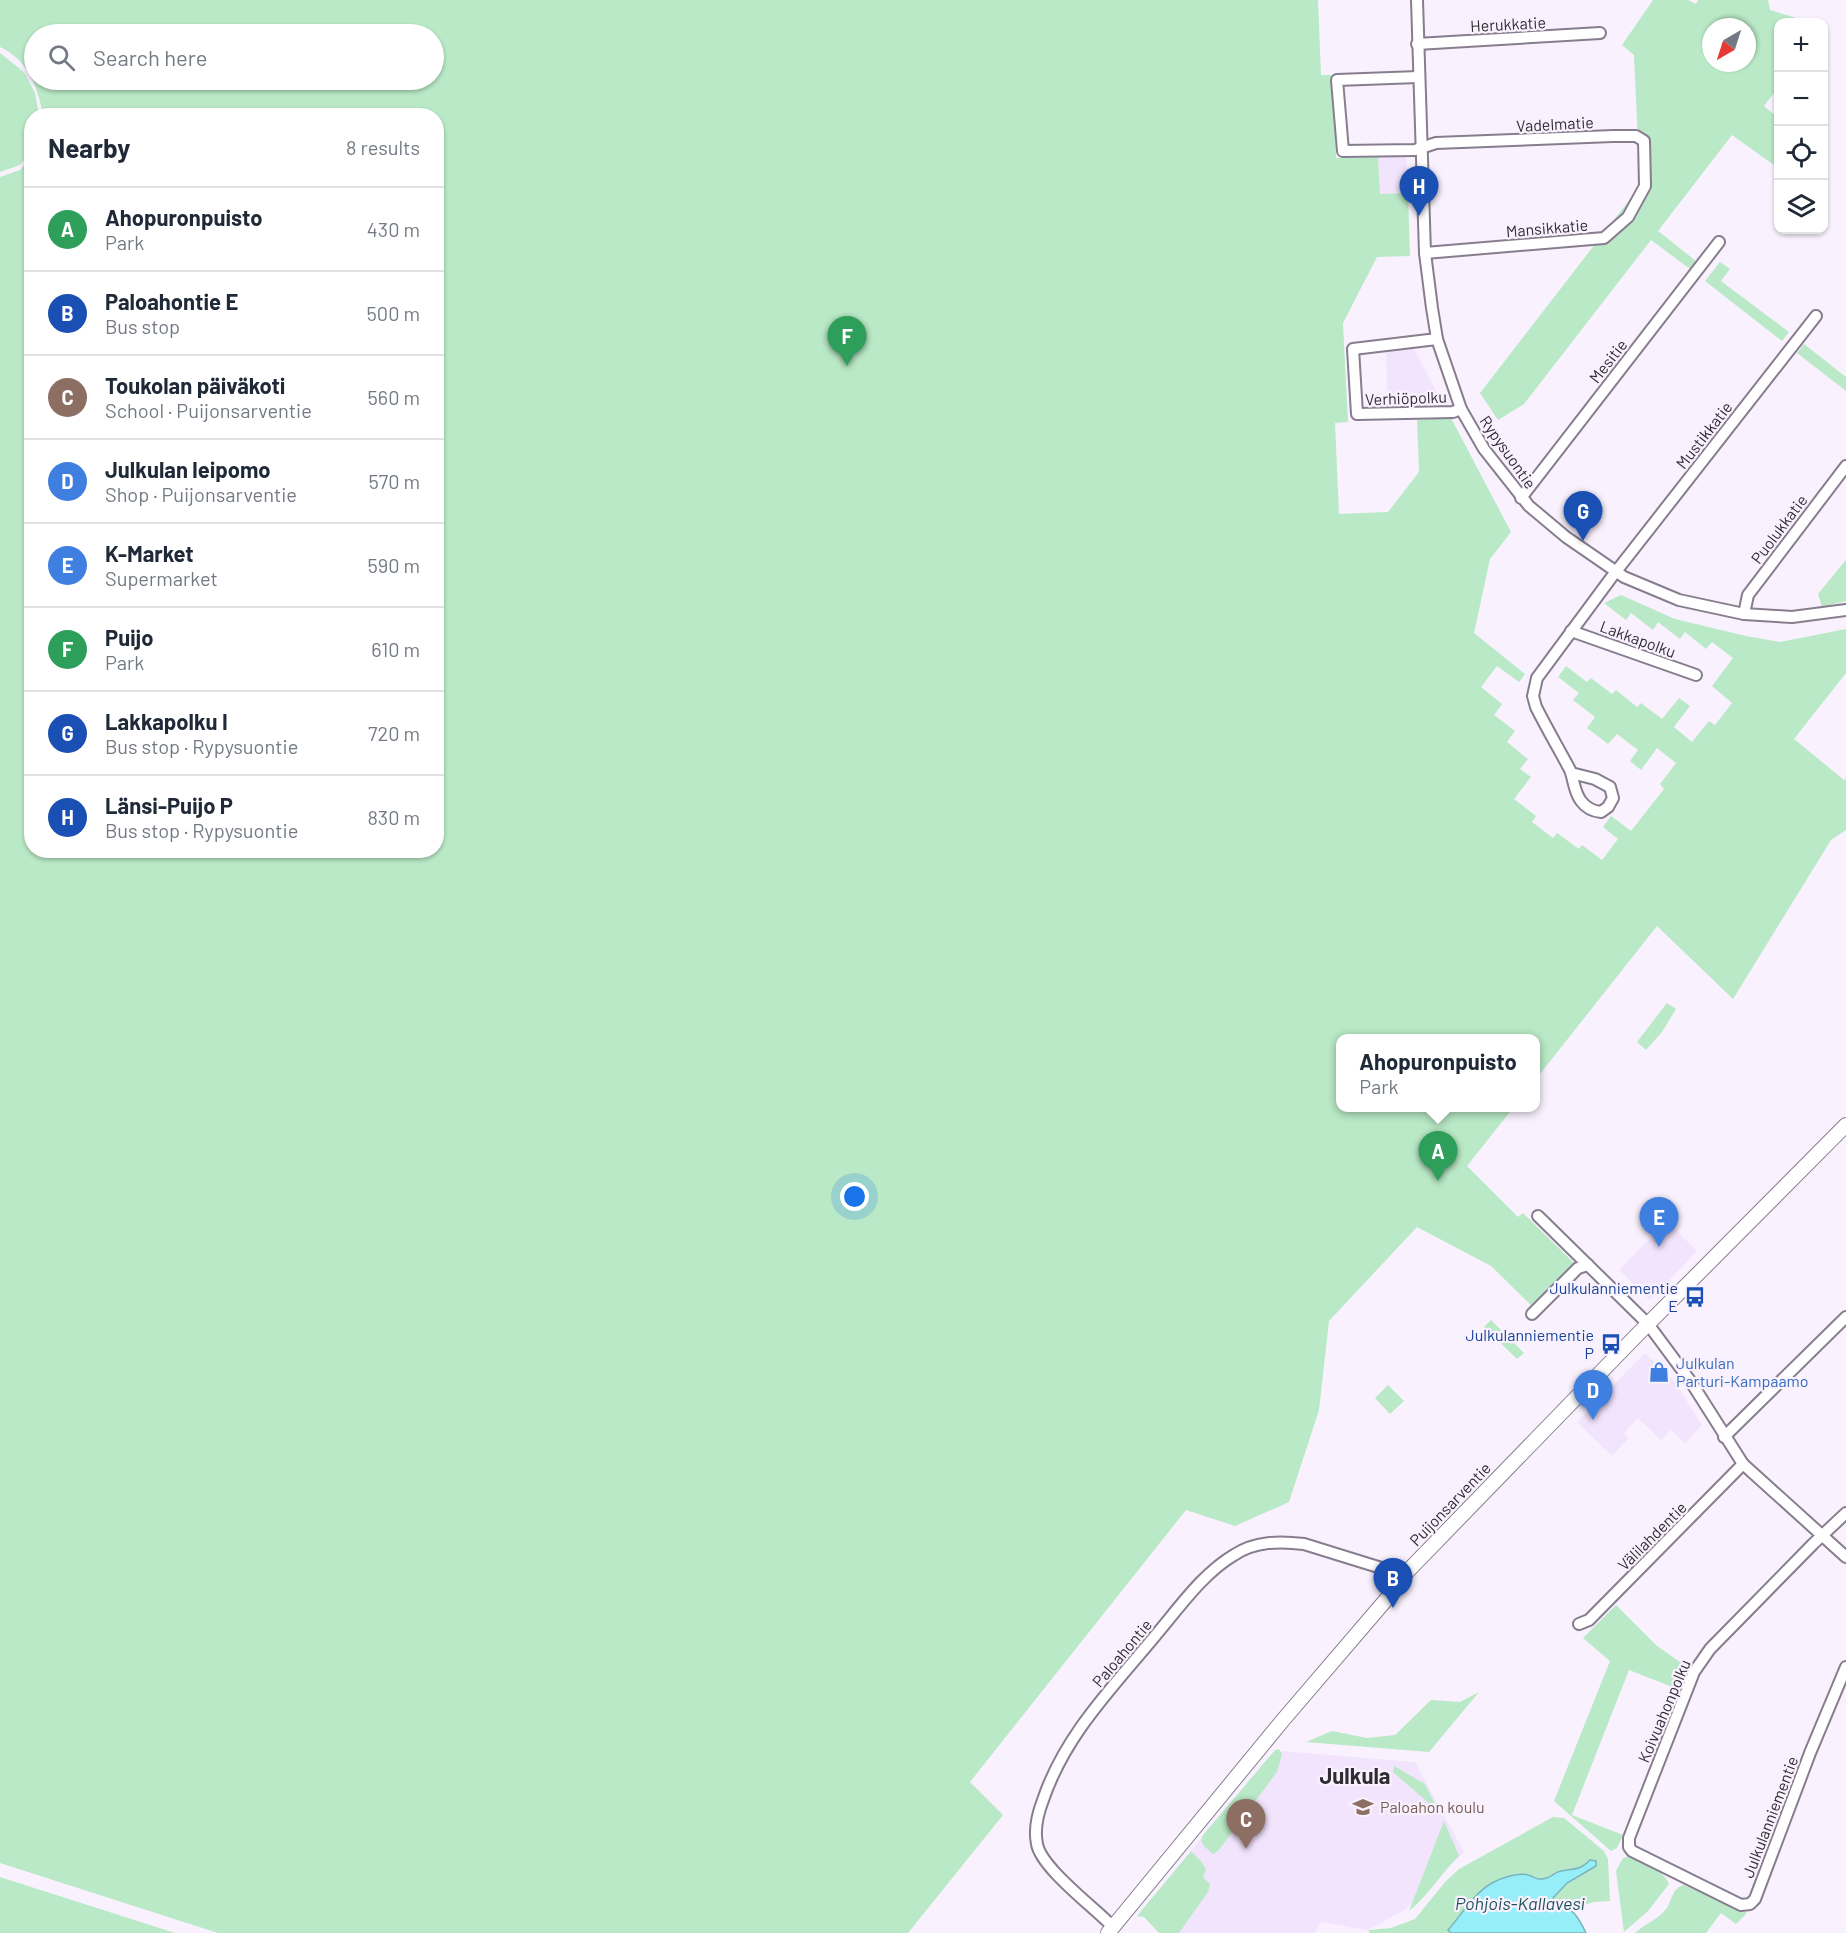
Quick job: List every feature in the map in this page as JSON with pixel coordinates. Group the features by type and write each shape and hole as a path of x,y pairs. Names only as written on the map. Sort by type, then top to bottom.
{"main road":[{"name":"Puijonsarventie","path":"1111,1930 1283,1720 1397,1587 1404,1575 1648,1324 1846,1125"}],"street":[{"name":"Rypysuontie","path":"1417,0 1425,253 1437,339 1461,409 1484,449 1521,498 1566,537 1616,573 1679,600 1744,614 1792,617 1846,610"},
{"name":"Herukkatie","path":"1417,44 1600,33"},
{"path":"1419,77 1337,80 1343,151 1414,150 1422,147"},
{"name":"Vadelmatie","path":"1422,147 1436,143 1636,136 1644,141 1645,186"},
{"name":"Mansikkatie","path":"1425,253 1604,238 1628,217 1645,186"},
{"name":"Mesitie","path":"1521,498 1719,242"},
{"name":"Mustikkatie","path":"1616,573 1816,316"},
{"name":"Verhiöpolku","path":"1437,339 1353,349 1357,414 1453,412 1461,409"},
{"name":"Puolukkatie","path":"1744,614 1748,595 1846,466"},
{"name":"Lakkapolku","path":"1571,773 1536,707 1533,696 1537,678 1616,573"},
{"name":"Lakkapolku","path":"1571,631 1696,675"},
{"path":"1538,1216 1648,1324 1691,1382 1743,1464 1846,1557"},
{"path":"1532,1314 1578,1268 1588,1265"},
{"path":"1724,1437 1846,1317"},
{"name":"Välilahdentie","path":"1579,1624 1589,1620 1743,1464"},
{"name":"Koivuahonpolku","path":"1678,1874 1636,1854 1629,1847 1628,1842 1694,1672 1710,1649 1846,1513"},
{"name":"Paloahontie","path":"1111,1930 1054,1871 1040,1853 1037,1845 1037,1824 1047,1789 1059,1761 1083,1722 1209,1574 1236,1553 1252,1546 1271,1542 1304,1544 1404,1575"},
{"name":"Julkulanniementie","path":"1678,1874 1741,1905 1750,1904 1755,1899 1810,1753 1846,1667"}],"shaded area":[{"path":"1406,155 1408,193 1380,195 1378,157"},
{"path":"1414,349 1445,408 1388,410 1386,350"},
{"path":"1667,1221 1697,1251 1650,1300 1619,1270"},
{"path":"1645,1353 1674,1381 1702,1425 1685,1443 1671,1430 1661,1440 1638,1418 1624,1433 1629,1438 1612,1456 1577,1422"},
{"name":"Paloahon koulu","path":"1282,1751 1415,1762 1464,1852 1406,1909 1368,1930 1321,1922 1315,1933 1179,1933 1208,1892 1202,1877 1206,1869 1191,1851 1203,1835 1201,1841 1204,1846"}],"green space":[{"path":"0,0 1318,0 1321,75 1333,75 1336,158 1378,157 1380,194 1408,193 1410,256 1377,257 1343,323 1348,422 1335,423 1339,514 1388,512 1419,472 1417,420 1451,418 1511,532 1490,559 1474,633 1525,674 1519,682 1497,666 1481,687 1502,704 1494,715 1515,731 1507,742 1528,759 1520,769 1531,777 1514,799 1536,816 1532,822 1553,838 1557,833 1579,849 1582,845 1602,860 1618,839 1603,827 1611,816 1631,831 1664,789 1660,784 1676,763 1657,748 1641,770 1630,761 1638,750 1617,734 1608,744 1587,728 1595,717 1573,700 1579,693 1558,677 1566,666 1587,682 1591,678 1612,694 1616,690 1637,707 1641,703 1662,719 1679,698 1690,706 1674,727 1692,742 1709,721 1715,725 1732,703 1712,686 1733,658 1712,642 1706,649 1685,632 1680,639 1658,622 1653,630 1631,613 1626,620 1604,603 1621,595 1675,619 1780,642 1846,629 1846,673 1794,739 1844,780 1846,779 1846,830 1831,840 1733,999 1657,926 1540,1074 1540,1034 1336,1034 1336,1112 1510,1112 1467,1166 1518,1217 1523,1213 1574,1263 1531,1305 1491,1266 1417,1227 1329,1321 1319,1410 1289,1502 1235,1526 1186,1510 970,1782 1003,1815 908,1933 218,1933 0,1863 0,177 20,170 24,165 24,858 444,858 444,108 41,108 37,90 444,90 444,24 24,24 24,66 0,47"},
{"path":"1653,0 1688,0 1696,4 1698,0 1768,0 1770,10 1796,18 1774,18 1774,93 1764,106 1774,115 1774,165 1732,135 1658,231 1696,261 1690,269 1651,240 1524,404 1498,420 1480,393 1640,186 1634,55 1622,45"},
{"path":"0,53 24,72 24,90 33,90 38,108 24,108 24,160 20,165 0,172"},
{"path":"1720,262 1730,269 1721,281 1789,332 1782,341 1705,281"},
{"path":"1804,344 1846,377 1846,391 1797,353"},
{"path":"1846,560 1846,601 1822,607 1818,594"},
{"path":"1667,1003 1676,1009 1662,1032 1646,1050 1637,1042"},
{"path":"1491,1320 1524,1353 1517,1359 1484,1327"},
{"path":"1388,1385 1404,1401 1390,1414 1375,1398"},
{"path":"1616,1605 1657,1646 1689,1668 1680,1690 1629,1670 1572,1815 1623,1835 1617,1848 1611,1851 1554,1801 1610,1661 1583,1638"},
{"path":"1479,1692 1429,1752 1306,1742 1332,1731 1367,1738 1395,1735 1431,1700 1460,1702"},
{"path":"1279,1749 1282,1754 1277,1772 1218,1851 1213,1854 1201,1841 1203,1835 1275,1750"},
{"path":"1394,1766 1425,1784 1439,1812 1393,1772"},
{"path":"1553,1817 1564,1818 1604,1851 1608,1859 1610,1901 1594,1902 1571,1909 1555,1903 1552,1898 1567,1883 1596,1866 1560,1871 1550,1878 1537,1879 1528,1875 1472,1898 1464,1912 1449,1929 1451,1933 1370,1933 1368,1930 1391,1928 1415,1919 1445,1882 1459,1869"},
{"path":"1444,1821 1459,1856 1409,1911"},
{"path":"1191,1851 1206,1869 1203,1877 1210,1884 1208,1892 1179,1933 1159,1933 1144,1917 1137,1916"},
{"path":"1630,1856 1657,1870 1669,1884 1648,1911 1624,1932 1616,1871 1623,1858"},
{"path":"0,1877 175,1933 0,1933"},
{"path":"1684,1885 1747,1913 1736,1924 1721,1913 1706,1933 1635,1933 1664,1912 1675,1891"}],"water":[{"name":"Pohjois-Kallavesi","path":"1590,1860 1596,1861 1596,1866 1567,1883 1553,1898 1555,1903 1566,1907 1574,1914 1586,1933 1451,1933 1448,1930 1474,1898 1485,1887 1496,1881 1519,1874 1544,1879 1558,1872 1580,1868"}],"place":[{"name":"Länsi-Puijo P","path":"1419,216"},
{"name":"Puijo","path":"847,366"},
{"name":"Lakkapolku I","path":"1583,541"},
{"name":"Ahopuronpuisto","path":"1438,1181"},
{"name":"K-Market","path":"1659,1247"},
{"name":"Julkulanniementie E","path":"1695,1297"},
{"name":"Julkulanniementie P","path":"1611,1344"},
{"name":"Julkulan Parturi-Kampaamo","path":"1659,1372"},
{"name":"Julkulan leipomo","path":"1593,1420"},
{"name":"Paloahontie E","path":"1393,1608"},
{"name":"Paloahon koulu","path":"1363,1807"},
{"name":"Toukolan päiväkoti","path":"1246,1849"}],"district":[{"name":"Julkula","path":"1355,1776"}]}
